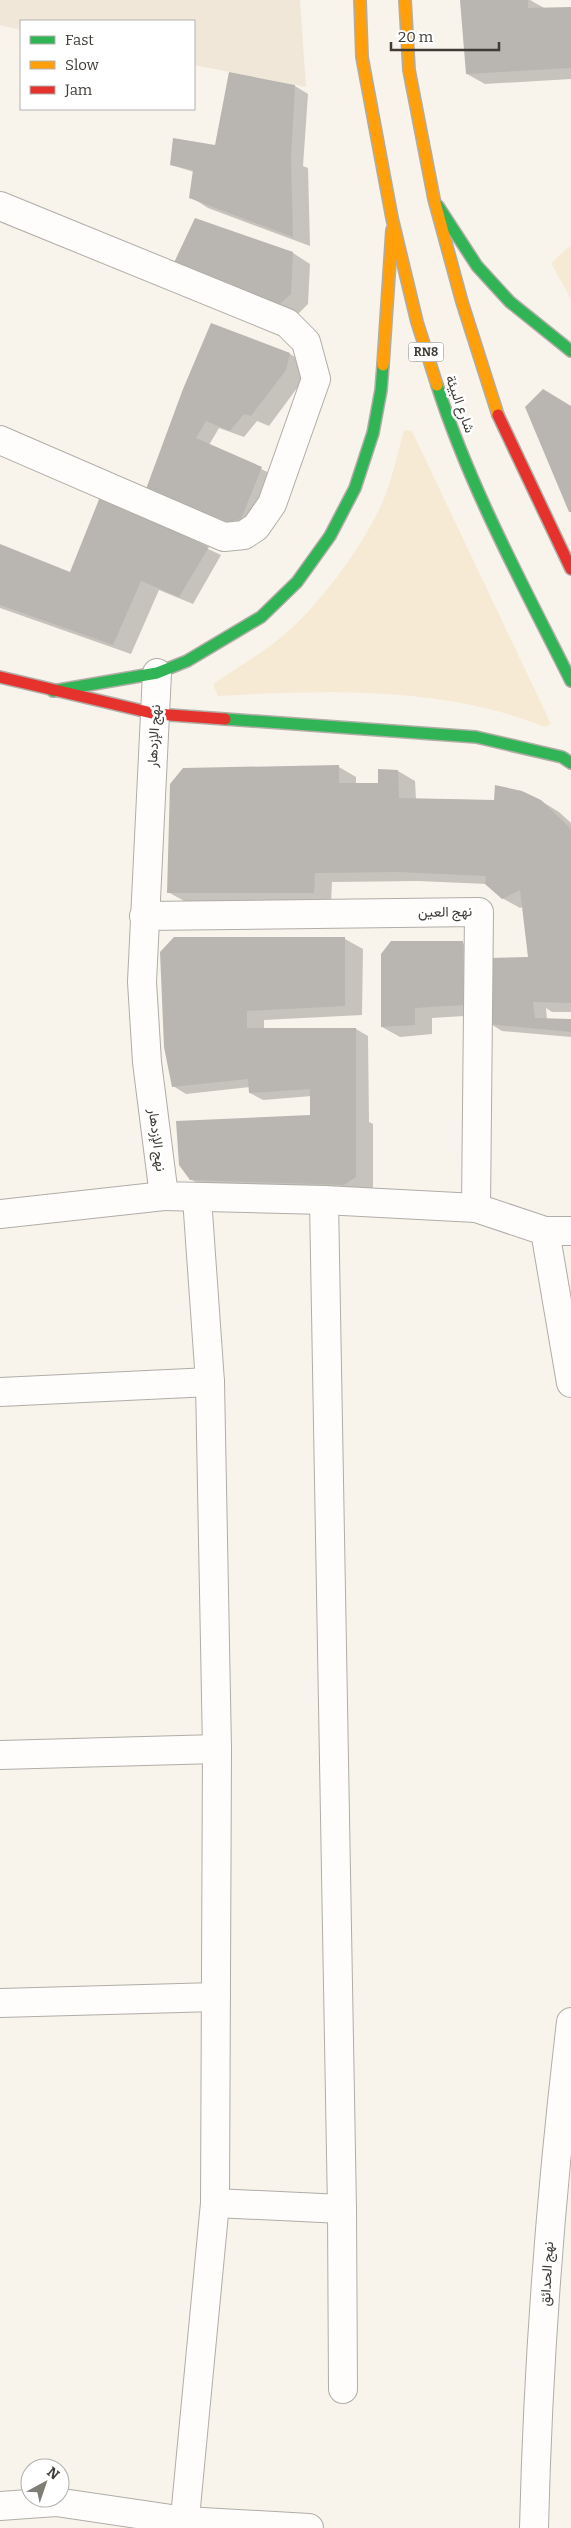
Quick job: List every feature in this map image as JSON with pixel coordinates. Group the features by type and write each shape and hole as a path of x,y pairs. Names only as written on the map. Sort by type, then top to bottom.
{"street":[{"name":"شارع البيئة","path":"360,0 362,56 392,218 417,322 450,425 514,568 571,681"},
{"path":"405,0 409,70 434,199 462,302 496,410 571,569"},
{"path":"434,199 477,266 510,302 571,351"},
{"path":"0,206 287,323 306,342 316,379 272,504 256,526 244,535 224,538 0,440"},
{"path":"53,691 157,674 187,661 261,618 297,582 330,536 355,488 373,433 381,390 392,218"},
{"name":"نهج الإزدهار","path":"157,674 142,982 147,1062 164,1196"},
{"path":"0,677 156,714 476,737 562,757 571,763"},
{"name":"نهج العين","path":"144,916 479,912 476,1208"},
{"path":"0,1214 164,1196 324,1200 476,1208 558,1231 571,1383"},
{"path":"185,2524 215,2203 218,1749 210,1382 197,1198"},
{"path":"324,1200 342,2209 342,2389"},
{"path":"0,1392 210,1382"},
{"path":"0,1755 218,1749"},
{"path":"0,2003 216,1997"},
{"name":"نهج الحدائق","path":"534,2528 536,2432 550,2218 571,2022"},
{"path":"215,2203 342,2209"},
{"path":"0,2506 56,2502 185,2524 309,2528"}],"shaded area":[{"path":"0,0 300,0 306,87 195,65 195,20 20,20 20,30 0,25"},
{"path":"571,245 571,299 551,263"},
{"path":"404,430 412,431 551,724 545,727 506,714 466,704 384,694 342,692 218,696 213,684 279,639 325,593 340,574 366,534 385,496"}],"building":[{"path":"460,0 528,0 528,8 571,7 571,68 466,74"},
{"path":"229,72 295,85 291,157 293,237 189,198 193,170 170,165 173,138 215,145"},
{"path":"195,218 293,252 291,294 272,311 170,271"},
{"path":"211,323 290,353 286,370 251,416 244,414 230,431 206,421 196,438 262,467 241,519 228,522 146,489 183,389"},
{"path":"543,389 571,406 571,512 569,512 525,407"},
{"path":"100,497 209,547 179,597 141,581 113,645 0,605 0,544 70,572"},
{"path":"339,765 339,783 378,783 378,769 398,770 399,798 494,800 495,785 522,791 541,800 569,827 571,830 571,1003 533,1002 535,1018 571,1019 571,1032 488,1024 488,958 528,957 520,890 502,899 485,884 486,876 399,872 315,873 314,893 167,893 170,784 183,768"},
{"path":"174,937 345,937 345,1006 247,1011 247,1028 356,1028 356,1177 344,1185 190,1180 179,1165 176,1121 310,1115 310,1089 249,1093 248,1079 172,1087 164,1047 160,952"},
{"path":"391,941 463,941 463,1005 415,1008 415,1025 381,1027 381,954"}],"traffic: fast":[{"path":"438,206 477,266 510,302 571,351"},
{"path":"53,691 157,673 187,661 261,617 297,582 330,536 355,488 373,433 381,390 383,365"},
{"path":"437,385 450,423 481,499 571,681"},
{"path":"225,719 476,737 562,757 571,763"}],"traffic: slow":[{"path":"360,0 362,57 392,218 417,322 437,385"},
{"path":"405,0 409,70 434,199 462,302 498,415"},
{"path":"383,365 392,230"}],"traffic: jam":[{"path":"498,415 571,569"},
{"path":"0,677 156,714 225,719"}]}
